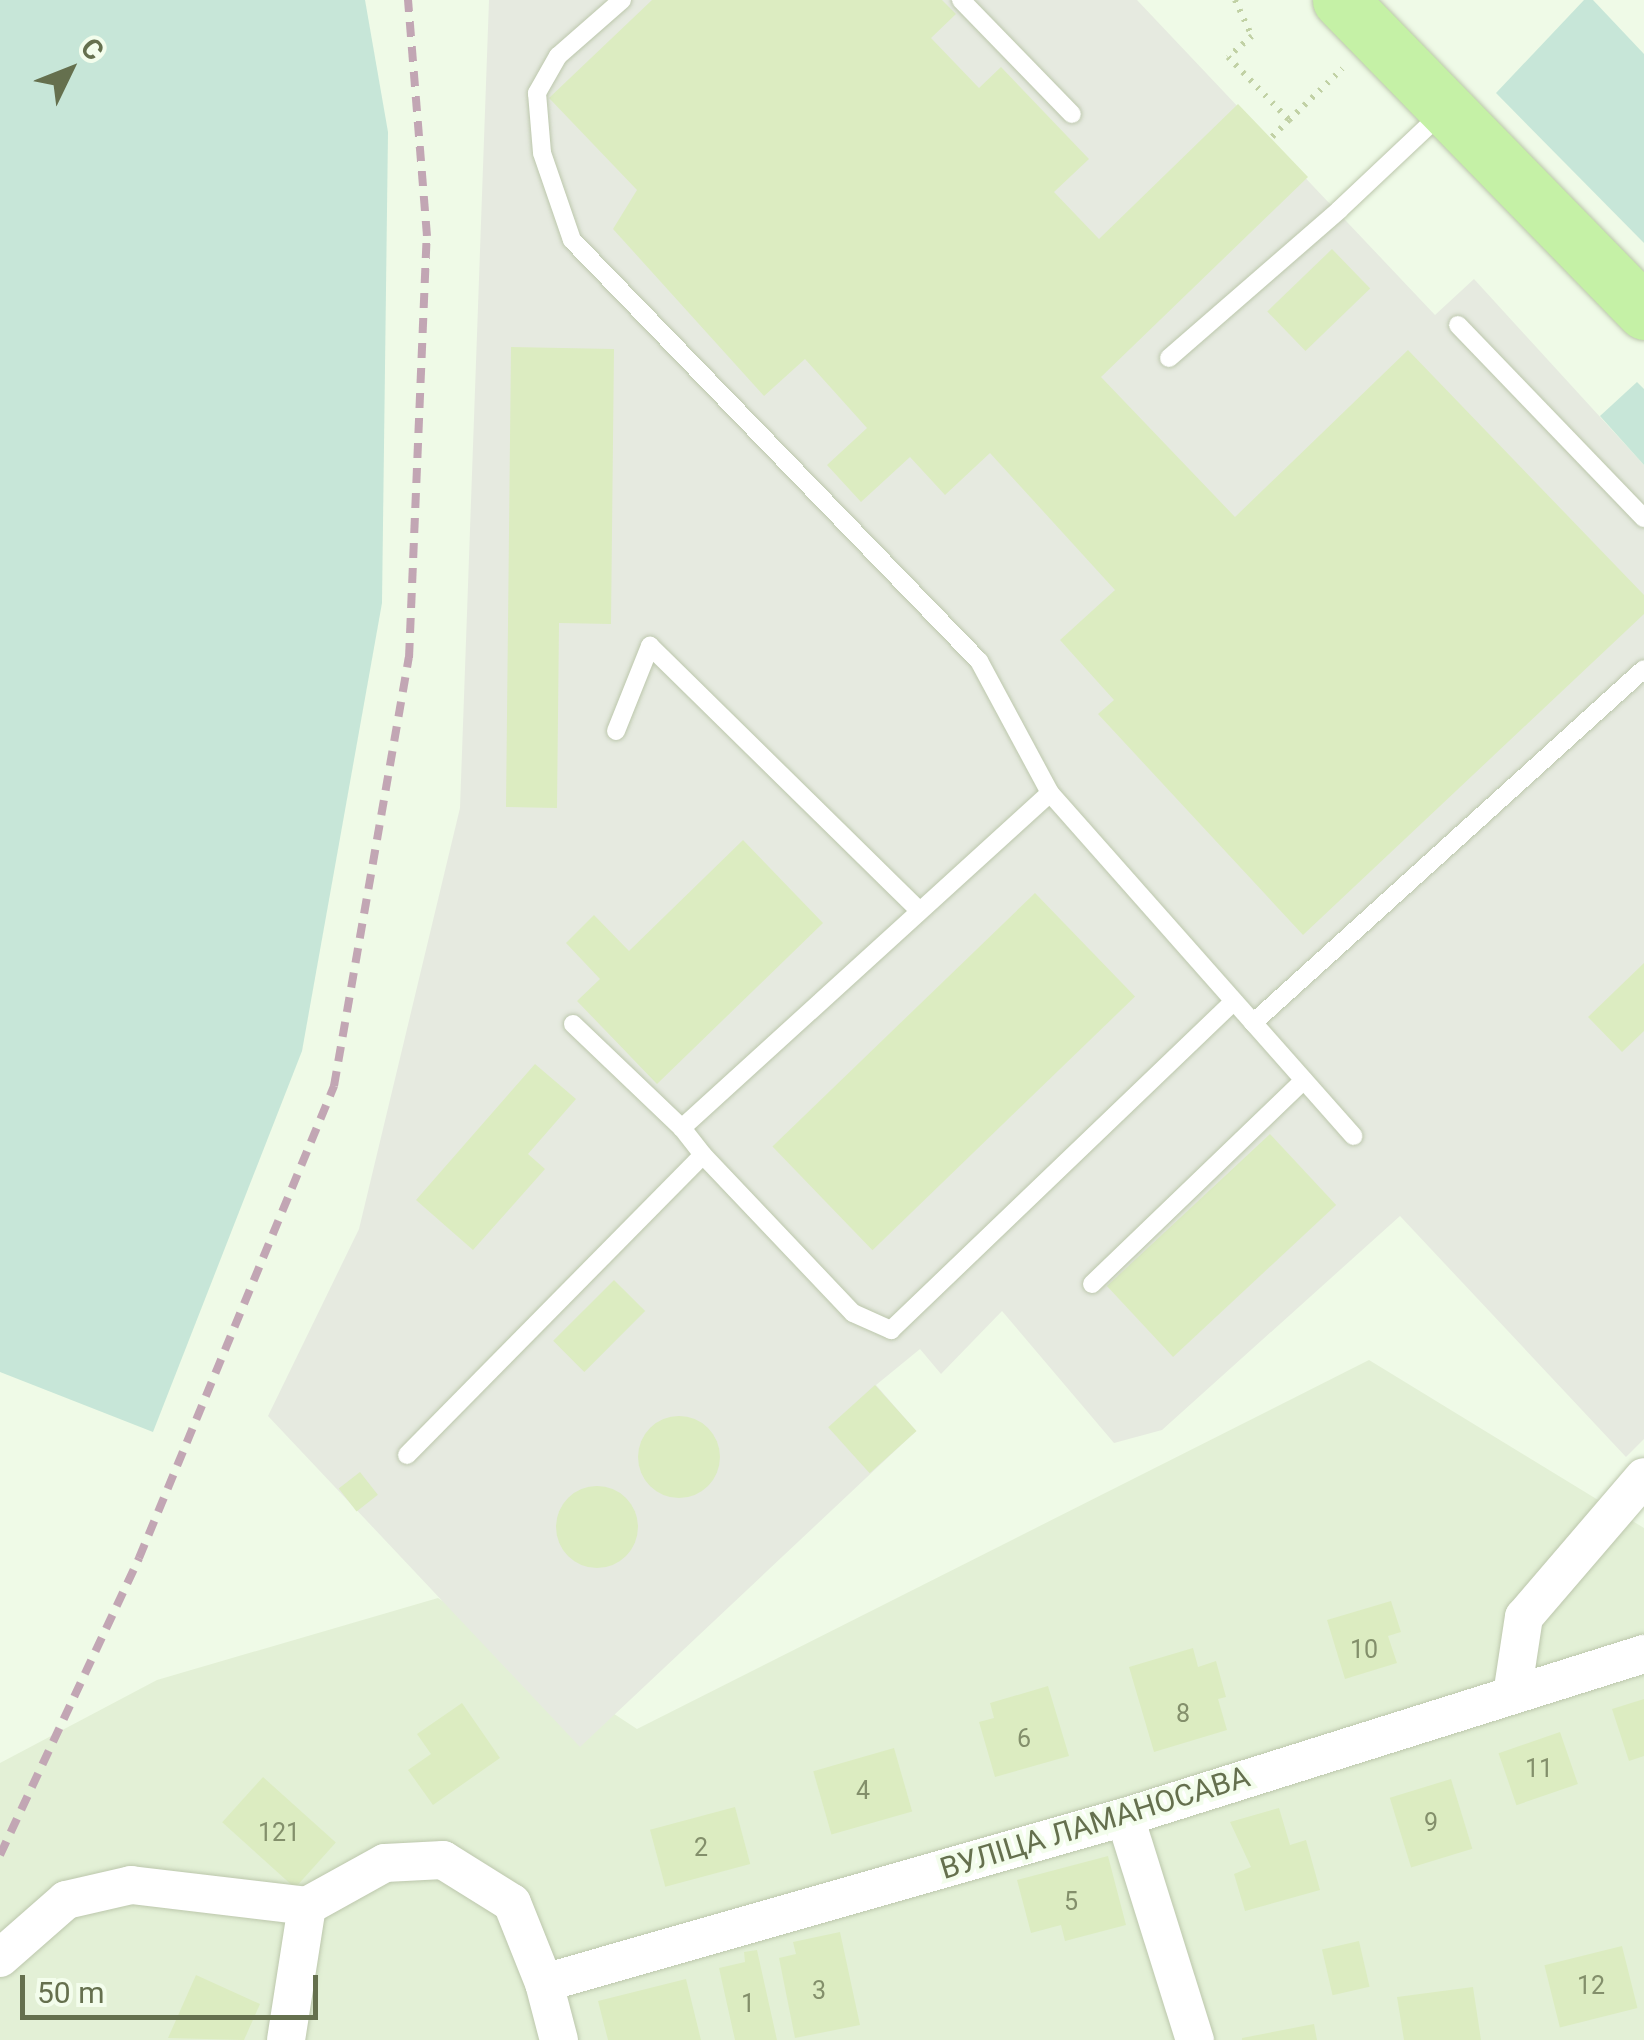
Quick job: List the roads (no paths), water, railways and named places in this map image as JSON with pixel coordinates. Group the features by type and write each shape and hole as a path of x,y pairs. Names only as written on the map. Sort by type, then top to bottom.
{"main road":[{"path":"1340,0 1644,312"}],"street":[{"path":"1512,1695 1524,1618 1644,1476"},
{"name":"ВУЛІЦА ЛАМАНОСАВА","path":"544,1984 1125,1817 1644,1654"},
{"path":"1125,1817 1195,2040"},
{"path":"0,1958 66,1900 131,1885 307,1906 385,1863 443,1860 512,1902 544,1984 559,2040"},
{"path":"286,2040 307,1906"}],"lane":[{"path":"622,0 558,56 537,94 542,154 572,240 980,661 1050,793 1353,1136"},
{"path":"961,0 1072,114"},
{"path":"1168,358 1339,210 1446,109"},
{"path":"1458,325 1644,518"},
{"path":"616,732 650,646 920,912"},
{"path":"1253,1023 1644,669"},
{"path":"682,1128 1050,793"},
{"path":"572,1024 682,1128 703,1156 853,1313 891,1330 1234,1001"},
{"path":"1092,1284 1304,1080"},
{"path":"407,1455 703,1156"}],"railway":[{"path":"0,1855 139,1558 334,1086 409,658 427,236 408,0"}]}
